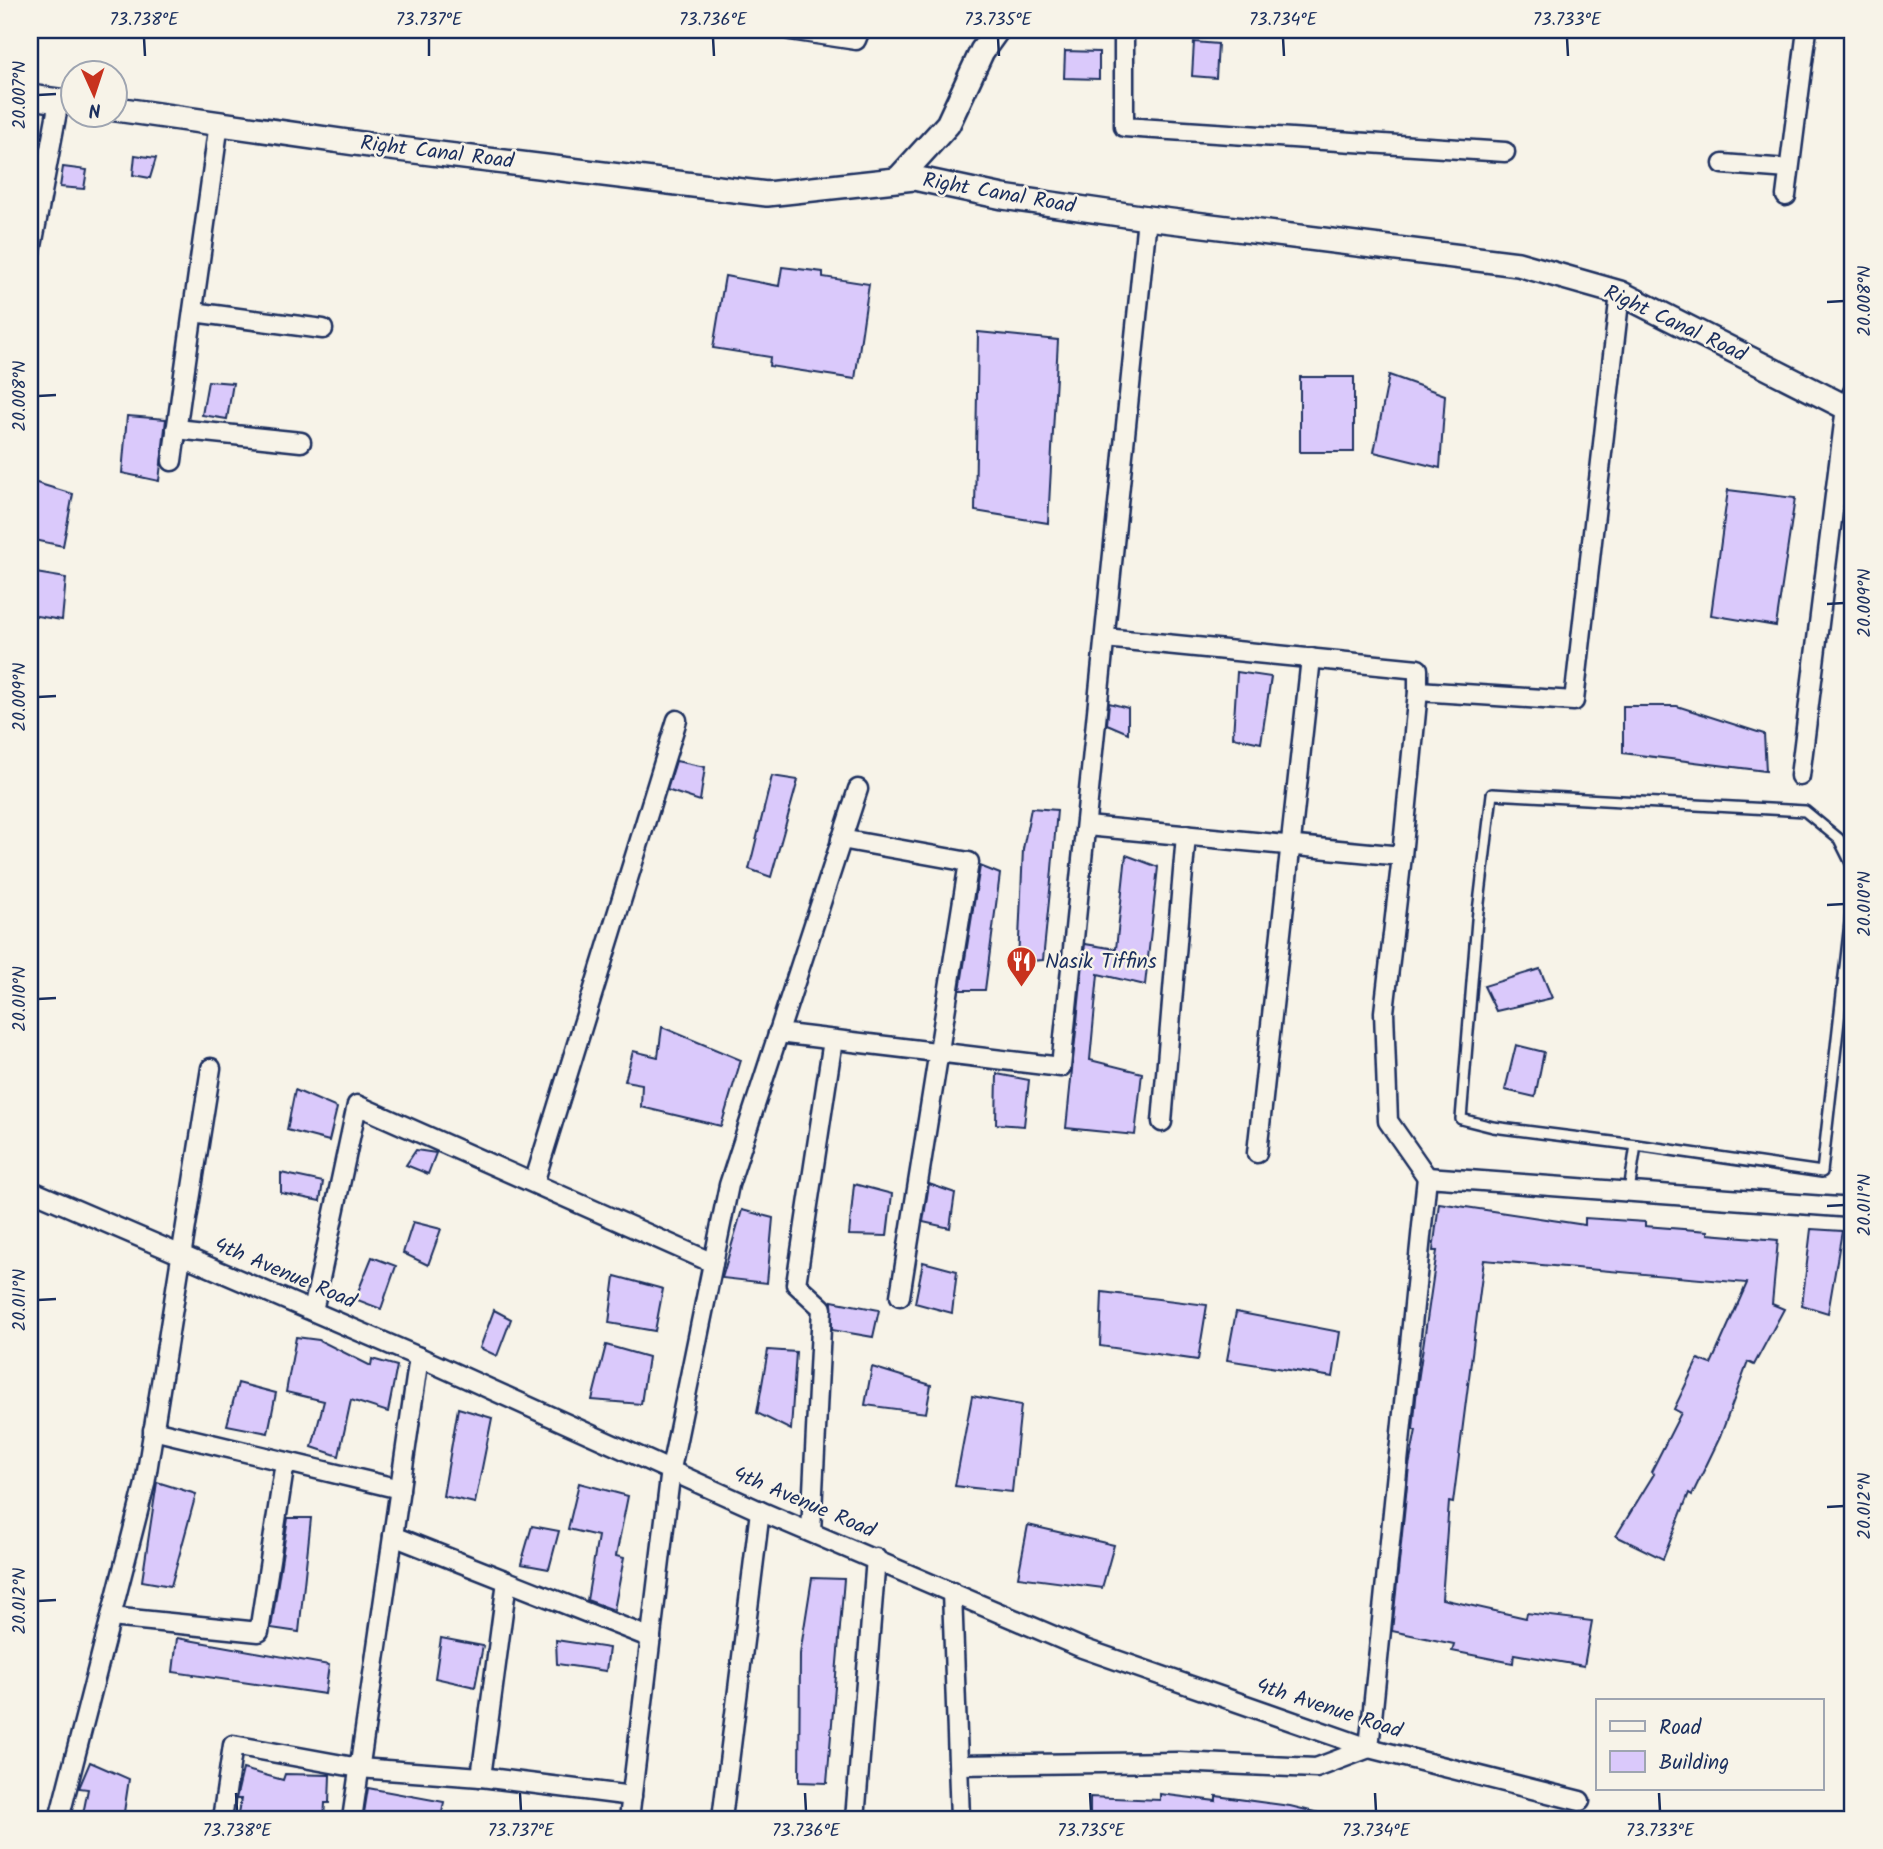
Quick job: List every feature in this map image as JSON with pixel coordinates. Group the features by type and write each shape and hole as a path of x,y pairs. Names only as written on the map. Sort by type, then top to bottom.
{"street":[{"path":"790,30 856,40 860,30"},
{"path":"899,178 948,124 982,51 997,30"},
{"path":"1124,30 1124,127 1505,152"},
{"path":"1786,195 1807,30"},
{"path":"30,97 60,101"},
{"name":"Right Canal Road","path":"130,111 768,194 914,178 1003,197 1147,218 1518,264 1620,293 1851,403"},
{"path":"172,461 219,123"},
{"path":"30,257 60,128"},
{"path":"1723,164 1789,169"},
{"path":"778,1033 1061,1067 1147,218"},
{"path":"1419,691 1574,702 1620,293"},
{"path":"193,312 323,329"},
{"path":"1800,776 1846,470 1851,403"},
{"path":"176,429 301,442"},
{"path":"960,1765 1178,1762 1316,1768 1368,1748 1427,1177 1388,1121 1384,1012 1419,691 1418,669 1105,638"},
{"path":"1257,1153 1311,658"},
{"path":"534,1183 677,720"},
{"path":"629,1819 671,1469 729,1185 858,789"},
{"path":"1087,826 1402,856"},
{"path":"1162,1122 1186,835"},
{"path":"841,839 969,862 900,1296"},
{"path":"811,1532 822,1308 796,1284 833,1040"},
{"path":"59,1819 145,1484 211,1068"},
{"path":"313,1311 358,1105 713,1264"},
{"path":"1427,1177 1853,1208"},
{"name":"4th Avenue Road","path":"30,1190 419,1357 760,1511 876,1558 1082,1648 1368,1748 1580,1801"},
{"path":"352,1819 419,1357"},
{"path":"153,1430 400,1489"},
{"path":"111,1617 259,1632 285,1461"},
{"path":"722,1819 760,1511"},
{"path":"393,1536 651,1638"},
{"path":"855,1819 876,1558"},
{"path":"481,1777 507,1581"},
{"path":"952,1592 960,1819"},
{"path":"222,1819 233,1745 359,1768 481,1777 632,1796"}],"lane":[{"path":"1853,867 1839,839 1805,811 1492,794 1461,1119 1493,1127 1822,1172 1853,895"},
{"path":"1629,1191 1636,1145"}],"building":[{"path":"1194,42 1218,44 1216,78 1192,76"},
{"path":"1065,51 1099,52 1099,79 1064,78"},
{"path":"135,155 156,158 150,178 133,175"},
{"path":"63,167 87,170 84,189 60,187"},
{"path":"782,267 823,272 823,277 869,284 855,379 769,366 770,357 713,348 725,276 779,286"},
{"path":"978,332 1058,340 1048,523 975,511"},
{"path":"1389,375 1445,395 1440,468 1374,452"},
{"path":"1300,377 1354,377 1354,452 1300,452"},
{"path":"208,381 233,383 227,419 202,415"},
{"path":"127,416 166,419 159,481 122,473"},
{"path":"30,481 73,494 63,546 30,539"},
{"path":"1728,490 1795,498 1776,626 1711,615"},
{"path":"30,572 66,578 62,620 30,615"},
{"path":"1237,672 1271,677 1261,743 1233,737"},
{"path":"1109,703 1128,708 1128,733 1107,724"},
{"path":"1623,706 1677,706 1764,734 1766,771 1623,753"},
{"path":"676,761 705,767 700,801 667,790"},
{"path":"772,776 798,780 771,877 749,869"},
{"path":"1031,808 1057,810 1043,960 1018,962 1023,849"},
{"path":"1126,855 1158,867 1145,985 1098,974 1090,1060 1142,1073 1135,1135 1066,1128 1085,944 1116,949"},
{"path":"980,866 1000,874 985,990 960,990"},
{"path":"1540,969 1552,998 1496,1011 1484,986"},
{"path":"662,1027 741,1060 721,1126 641,1107 642,1084 625,1081 633,1051 658,1057"},
{"path":"1516,1045 1544,1052 1535,1097 1505,1090"},
{"path":"997,1074 1029,1080 1024,1126 996,1124"},
{"path":"295,1090 337,1108 329,1141 287,1130"},
{"path":"416,1150 436,1153 428,1174 406,1165"},
{"path":"281,1173 323,1182 320,1201 281,1193"},
{"path":"854,1184 892,1194 887,1236 849,1235"},
{"path":"929,1184 955,1193 950,1228 923,1222"},
{"path":"1439,1203 1585,1225 1585,1218 1645,1222 1645,1226 1778,1240 1772,1304 1784,1309 1754,1365 1748,1362 1720,1437 1692,1495 1689,1493 1663,1559 1616,1536 1654,1474 1651,1472 1681,1413 1674,1409 1698,1359 1711,1364 1747,1283 1484,1260 1453,1503 1449,1502 1442,1599 1526,1618 1527,1613 1592,1621 1584,1666 1514,1654 1513,1663 1452,1651 1454,1644 1392,1631 1409,1466 1416,1430 1413,1430 1417,1388 1437,1251 1433,1251"},
{"path":"742,1210 773,1218 767,1283 722,1278"},
{"path":"413,1222 441,1229 428,1265 403,1253"},
{"path":"1811,1229 1842,1231 1828,1313 1802,1305"},
{"path":"372,1257 396,1266 381,1309 355,1299"},
{"path":"923,1262 957,1271 952,1313 915,1303"},
{"path":"615,1276 663,1289 655,1331 609,1323"},
{"path":"1102,1292 1207,1305 1198,1360 1100,1346"},
{"path":"832,1301 879,1310 873,1337 832,1330"},
{"path":"494,1310 511,1319 497,1356 480,1348"},
{"path":"1236,1312 1340,1332 1333,1377 1227,1360"},
{"path":"296,1337 319,1340 371,1366 372,1359 397,1366 388,1412 351,1400 339,1456 312,1447 324,1401 286,1392"},
{"path":"606,1345 648,1357 641,1404 592,1400"},
{"path":"768,1350 796,1352 791,1430 757,1413"},
{"path":"872,1367 931,1385 926,1413 865,1405"},
{"path":"238,1383 276,1393 268,1433 227,1425"},
{"path":"972,1396 1021,1405 1012,1492 955,1486"},
{"path":"458,1408 492,1418 475,1503 443,1496"},
{"path":"157,1482 196,1494 171,1586 142,1581"},
{"path":"579,1483 628,1496 616,1556 624,1558 614,1610 587,1600 598,1536 568,1529"},
{"path":"288,1518 311,1518 299,1632 271,1628"},
{"path":"1028,1525 1114,1545 1102,1588 1018,1577"},
{"path":"532,1526 559,1531 549,1569 521,1564"},
{"path":"812,1578 844,1579 827,1783 799,1782 800,1654"},
{"path":"177,1638 329,1665 325,1694 173,1672"},
{"path":"441,1638 483,1646 475,1687 435,1678"},
{"path":"556,1640 609,1648 606,1671 557,1664"},
{"path":"90,1762 129,1779 123,1819 82,1819 88,1789 79,1788"},
{"path":"243,1769 283,1780 285,1774 330,1775 329,1803 325,1803 324,1819 237,1819 241,1799 236,1799"},
{"path":"368,1788 444,1802 441,1819 381,1819 364,1813"},
{"path":"1160,1794 1216,1801 1216,1796 1290,1806 1323,1814 1322,1819 1090,1819 1090,1797 1160,1800"}],"place":[{"name":"Nasik Tiffins","path":"1022,989"}]}
